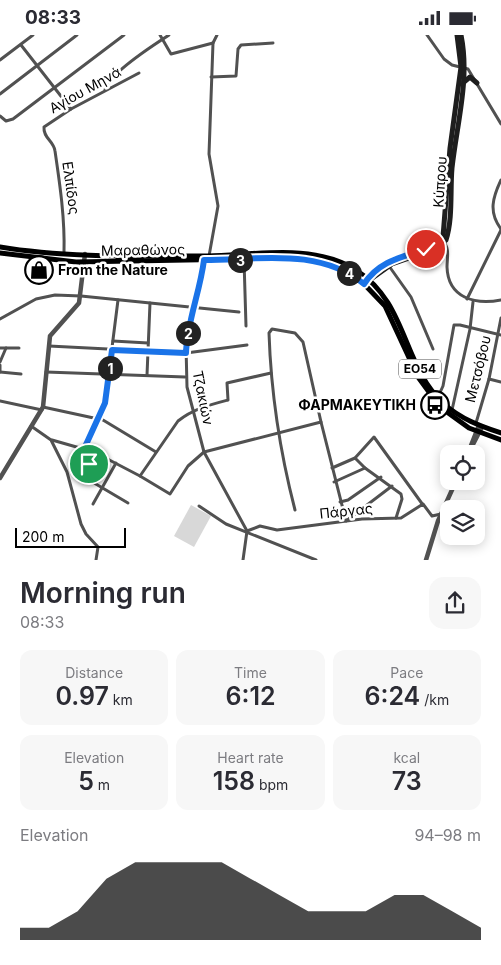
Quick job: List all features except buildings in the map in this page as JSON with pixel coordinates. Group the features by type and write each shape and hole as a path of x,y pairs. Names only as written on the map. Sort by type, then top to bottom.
{"main road":[{"name":"Κύπρου","path":"443,241 450,148 463,67 457,35"},
{"name":"Κύπρου","path":"443,241 447,236 454,154 464,82 461,35"},
{"path":"464,82 470,77 477,83"},
{"path":"368,281 388,264 443,241"},
{"name":"Μαραθώνος","path":"0,247 64,253 84,259 311,259 340,268 368,281 389,312 415,371 429,393 452,417 478,432 501,440"},
{"name":"Μαραθώνος","path":"0,253 49,260 150,255 312,255 342,263 384,294 395,311 422,373 438,397 452,410 479,425 501,433"}],"street":[{"path":"0,60 33,35"},
{"path":"0,94 77,35"},
{"path":"0,116 6,121 12,120 118,37 124,35"},
{"path":"160,35 171,54 213,43"},
{"path":"105,90 107,84 118,73 169,35"},
{"path":"209,255 218,206 209,154 213,43 217,35"},
{"path":"427,35 444,59 452,65 463,67 477,83 501,125"},
{"path":"211,77 236,76 238,49 241,45 273,43"},
{"path":"21,45 71,109"},
{"name":"Αγίου Μηνά","path":"44,129 47,124 71,109 139,73"},
{"name":"Ελπίδος","path":"44,129 45,135 55,151 64,216 64,253"},
{"path":"467,299 501,230 493,215 492,204 501,180"},
{"path":"443,241 447,248 447,269 450,283 457,292 473,302 501,300"},
{"path":"0,478 42,408 51,332 76,309 81,296 84,259"},
{"name":"Τζακιών","path":"204,260 195,309 190,319 185,377 204,452 247,531"},
{"path":"244,260 246,326"},
{"path":"388,264 411,297 434,349"},
{"path":"0,319 41,297 81,296 239,312"},
{"path":"84,449 105,403 118,300"},
{"path":"452,410 470,329 473,302"},
{"path":"147,375 150,303"},
{"name":"Μετσόβου","path":"479,425 500,335 501,318"},
{"path":"438,397 443,386 454,325 500,335"},
{"path":"295,510 279,434 271,373 270,331 276,329 295,333 304,343 334,482 346,521 392,486"},
{"path":"113,341 148,343"},
{"path":"48,346 186,353 246,345"},
{"path":"0,348 19,348"},
{"path":"6,348 0,364 0,372 21,374"},
{"path":"46,372 185,377"},
{"path":"140,476 178,421 193,410 228,400 227,383 271,373"},
{"path":"489,379 501,382"},
{"path":"0,401 98,419 156,451"},
{"path":"31,425 51,440 94,452 170,494 188,466 204,452 321,422"},
{"path":"472,445 479,425"},
{"path":"332,468 341,466 355,458 374,437 423,505 432,515 440,514"},
{"path":"51,440 66,472 81,524 97,545 96,560"},
{"path":"94,452 84,475 128,503"},
{"path":"355,458 365,468 381,477 400,492 402,497 396,518"},
{"path":"93,504 116,463"},
{"path":"334,482 365,468"},
{"path":"340,502 348,500 381,477"},
{"name":"Πάργας","path":"247,531 260,527 277,530 346,521 396,518 408,515 423,505"},
{"path":"199,506 226,524 316,560"},
{"path":"426,560 440,517"},
{"path":"243,560 247,531"}],"shaded area":[{"path":"191,505 211,516 194,547 174,536"}],"place":[{"name":"From the Nature","path":"39,270"},
{"name":"ΦΑΡΜΑΚΕΥΤΙΚΗ","path":"435,405"}],"route":[{"path":"89,464 94,452 84,449 105,403 112,350 186,353 190,319 200,290 204,260 311,259 340,268 364,284 372,274 386,263 426,249"}]}
